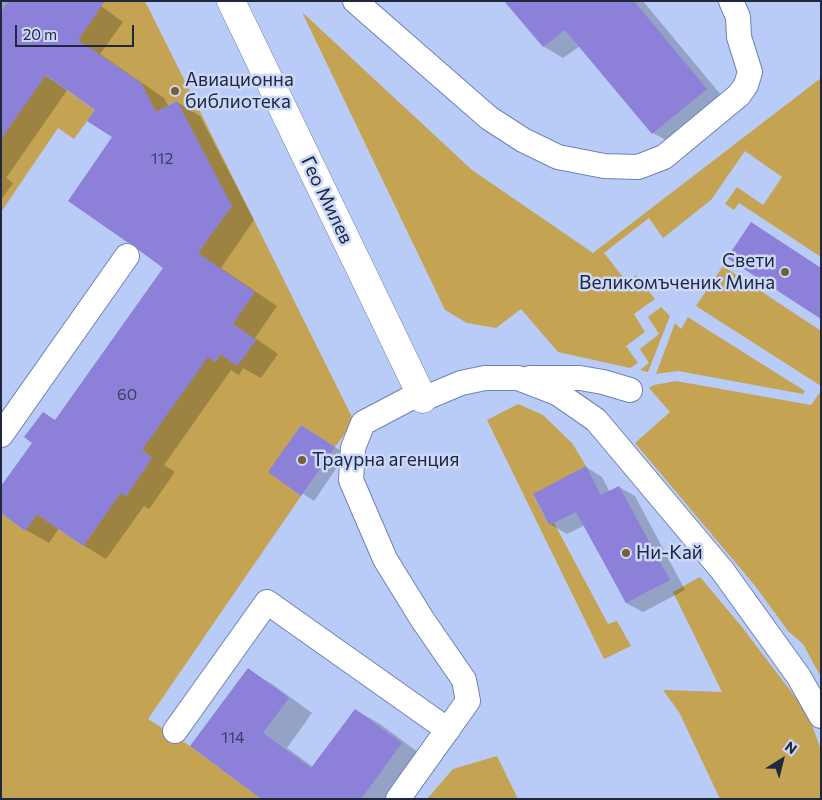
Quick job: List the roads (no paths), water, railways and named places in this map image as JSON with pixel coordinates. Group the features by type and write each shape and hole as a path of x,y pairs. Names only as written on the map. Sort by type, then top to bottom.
{"street":[{"name":"Гео Милев","path":"231,1 421,396"}],"lane":[{"path":"355,1 489,118 522,140 558,157 604,166 638,167 664,157 739,94 746,85 750,72 739,36 738,7"},
{"path":"1,435 127,256"},
{"path":"398,799 468,701 464,680 422,619 385,559 351,480 353,448 363,423 421,396 485,378 580,378 630,390"},
{"path":"518,378 557,393 596,420 722,570 799,677 821,716"},
{"path":"175,732 267,602 448,730"}],"place":[{"name":"Авиационна библиотека","path":"175,91"},
{"name":"Свети Великомъченик Мина","path":"785,272"},
{"name":"Траурна агенция","path":"302,460"},
{"name":"Ни-Кай","path":"626,553"}]}
